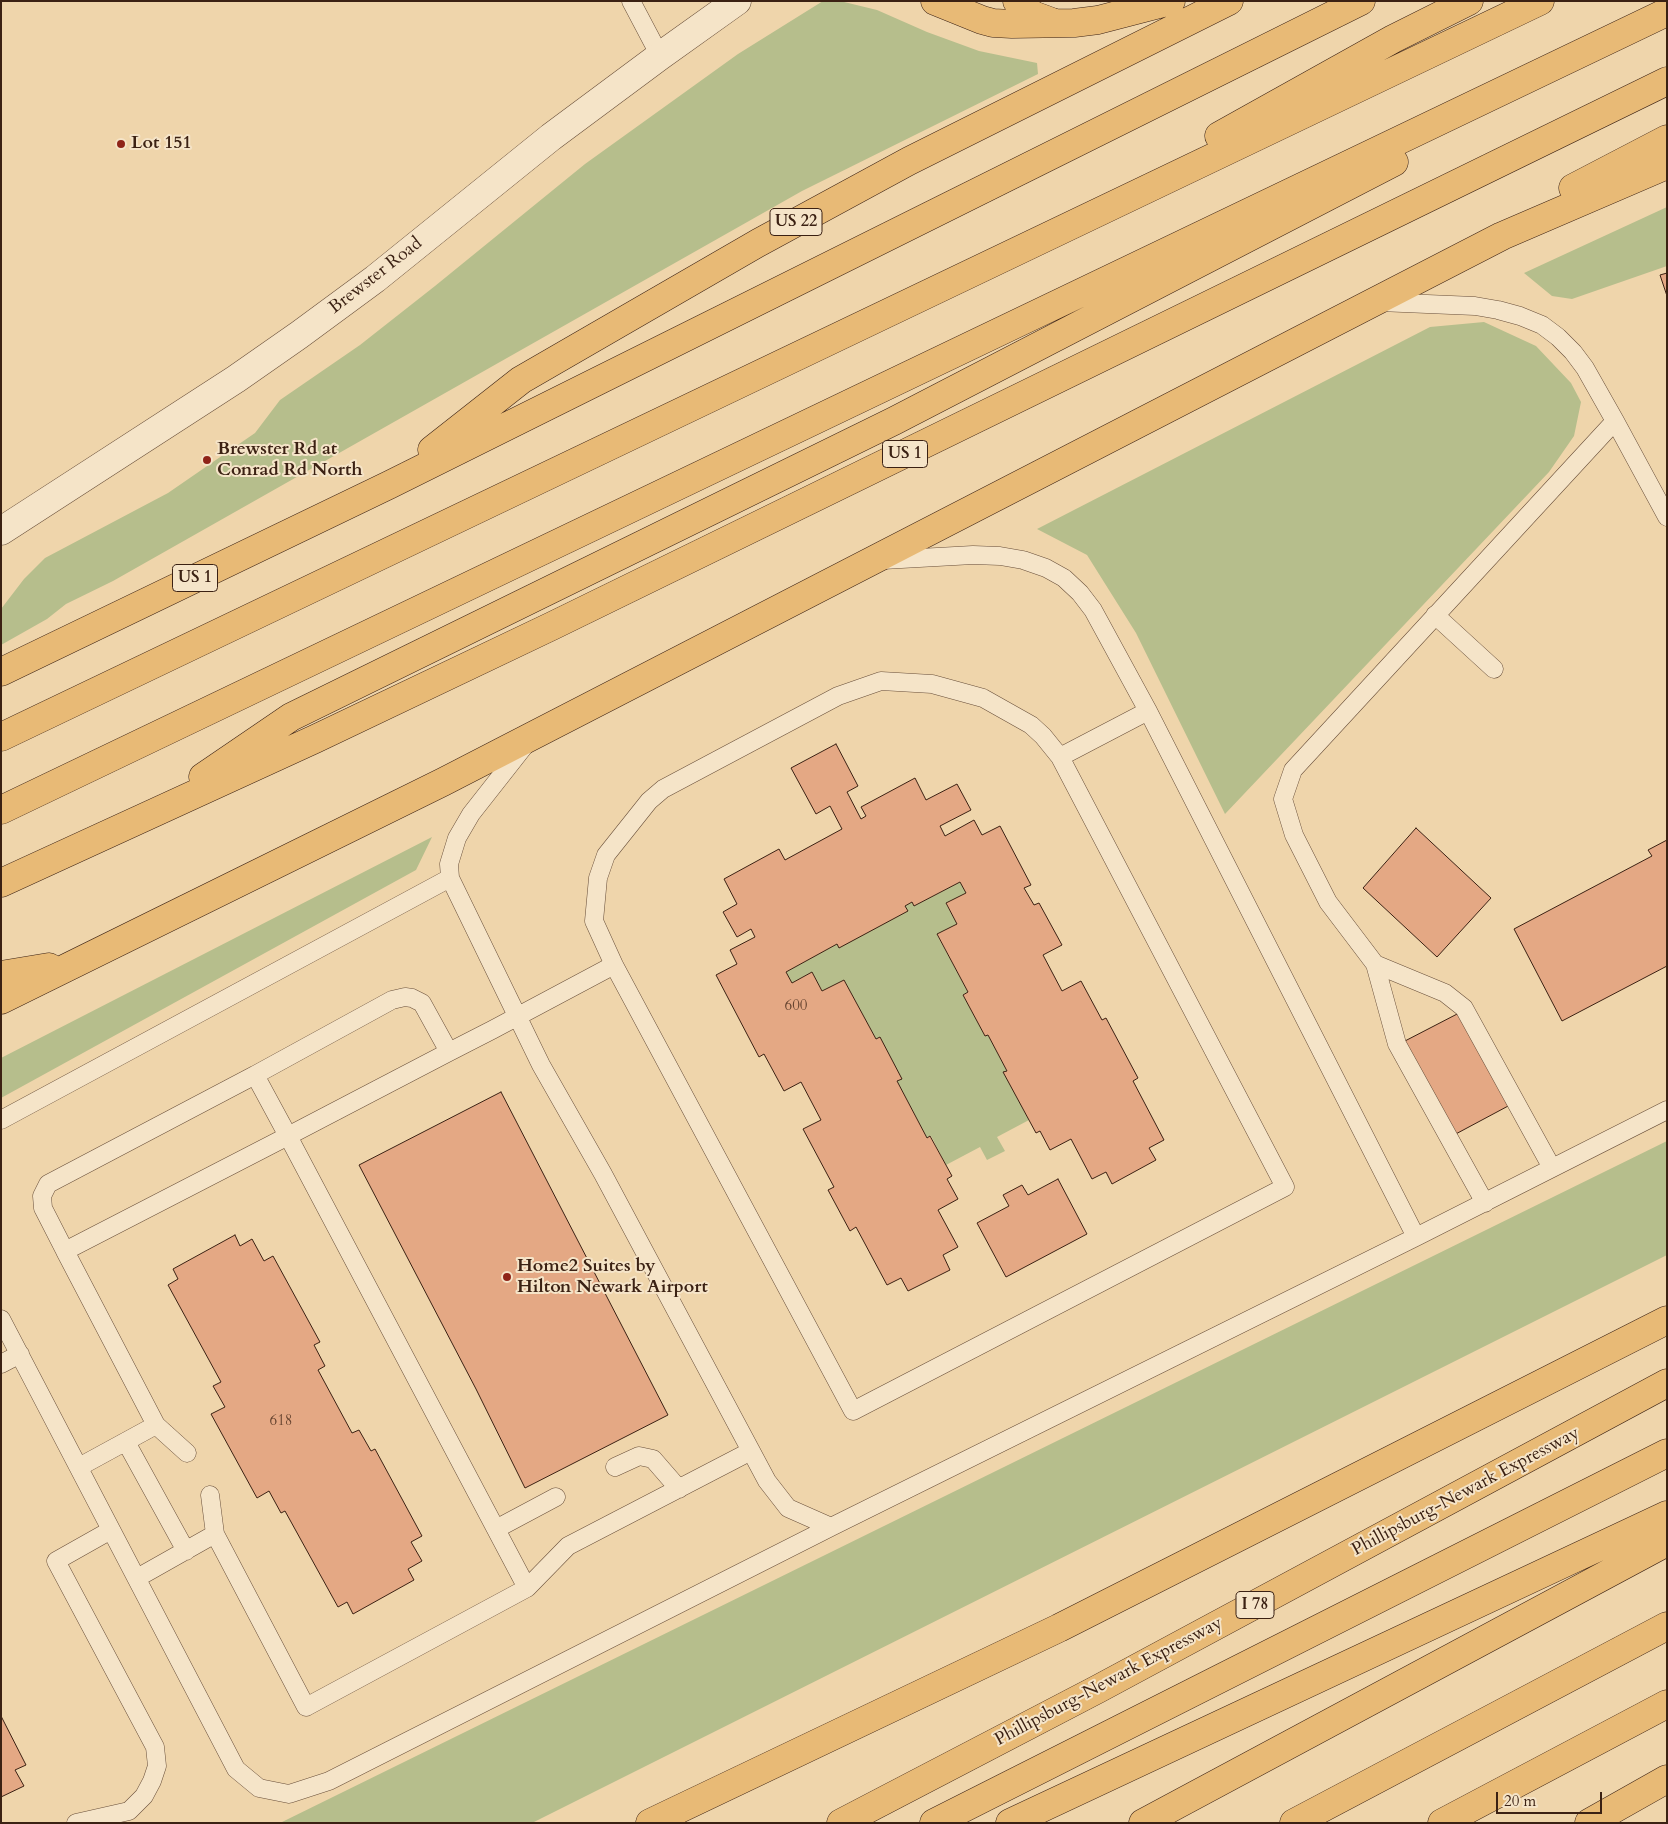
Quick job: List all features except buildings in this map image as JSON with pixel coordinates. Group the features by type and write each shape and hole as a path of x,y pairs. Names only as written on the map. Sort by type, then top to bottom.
{"highway":[{"path":"936,1 993,23 1098,20 1172,1"},
{"path":"1017,1 1033,15 1052,22"},
{"name":"US 22","path":"389,485 521,380 758,243 909,161 1229,1"},
{"name":"US 1","path":"1,672 389,485 1361,1"},
{"path":"982,268 1394,39 1469,1"},
{"path":"1,737 1540,1"},
{"path":"1,810 1667,12"},
{"path":"140,820 291,717 894,422 1667,20"},
{"name":"US 1","path":"1,884 315,740 638,585 1667,81"},
{"path":"1502,236 1544,203 1667,139"},
{"path":"1,1000 443,782 1502,236 1667,165"},
{"path":"1,975 81,961"},
{"path":"650,1823 1059,1628 1667,1320"},
{"name":"Phillipsburg-Newark Expressway","path":"841,1823 1098,1689 1667,1383"},
{"path":"934,1823 1667,1453"},
{"path":"1010,1823 1667,1515"},
{"path":"1143,1823 1667,1542"},
{"path":"1294,1823 1667,1626"},
{"path":"1442,1823 1667,1704"},
{"path":"1588,1823 1667,1779"}],"street":[{"name":"Brewster Road","path":"1,531 236,380 299,335 375,279 551,137 736,1"}],"lane":[{"path":"631,1 660,56"},
{"path":"1376,302 1475,306 1520,316 1542,325 1573,352 1584,368 1616,421 1667,517"},
{"path":"1485,1203 1397,1044 1375,964 1328,902 1294,835 1282,799 1293,770 1616,421"},
{"path":"876,560 973,555 1000,556 1023,560 1058,575 1080,593 1094,610 1148,711 1416,1237"},
{"path":"1435,615 1494,669"},
{"path":"881,681 932,684 984,698 1031,725 1043,736 1060,757 1286,1187 852,1411 614,965 594,921 598,878 606,855 622,833 649,801 663,789 838,696 881,681"},
{"path":"1060,757 1148,711"},
{"path":"533,735 471,814 456,838 449,864 450,878 541,1065 599,1166 767,1481 788,1508 831,1526"},
{"path":"1,1120 450,878"},
{"path":"1375,964 1445,993 1464,1008 1552,1168"},
{"path":"66,1252 614,965"},
{"path":"187,1452 156,1425 43,1208 42,1196 48,1184 255,1075 392,1000 405,997 422,1003 449,1052"},
{"path":"255,1075 527,1588"},
{"path":"1,1320 236,1770 259,1788 288,1794 329,1781 831,1526 1485,1203 1667,1110"},
{"path":"1,1364 20,1354"},
{"path":"79,1467 156,1425"},
{"path":"126,1442 186,1551"},
{"path":"210,1495 215,1534 306,1707 527,1588 568,1546 751,1452"},
{"path":"615,1467 639,1456 653,1459 679,1489"},
{"path":"496,1529 556,1496"},
{"path":"76,1823 129,1811 144,1796 157,1766 155,1747 56,1560 111,1530"},
{"path":"137,1578 215,1534"}],"green space":[{"path":"823,1 840,1 877,10 927,32 979,51 1037,63 1038,74 802,191 113,581 66,604 47,619 1,645 1,609 24,579 45,558 168,493 255,433 280,400 360,345 585,164 738,54"},
{"path":"1667,207 1667,266 1572,299 1552,296 1524,273"},
{"path":"1484,322 1536,346 1571,383 1581,402 1574,436 1549,472 1225,814 1136,633 1087,555 1037,529 1430,327"},
{"path":"432,837 416,870 1,1098 1,1058"},
{"path":"960,882 966,893 946,904 957,924 937,935 968,992 963,995 985,1036 988,1035 1007,1071 1004,1073 1029,1120 997,1137 1005,1151 987,1160 980,1147 946,1165 931,1136 927,1138 897,1081 901,1079 876,1039 844,980 822,991 812,972 792,983 786,972 912,902 914,906"},
{"path":"1667,1141 1667,1255 532,1823 280,1823"}],"place":[{"name":"Lot 151","path":"121,144"},
{"name":"Brewster Rd at Conrad Rd North","path":"207,460"},
{"name":"Home2 Suites by Hilton Newark Airport","path":"507,1277"}]}
